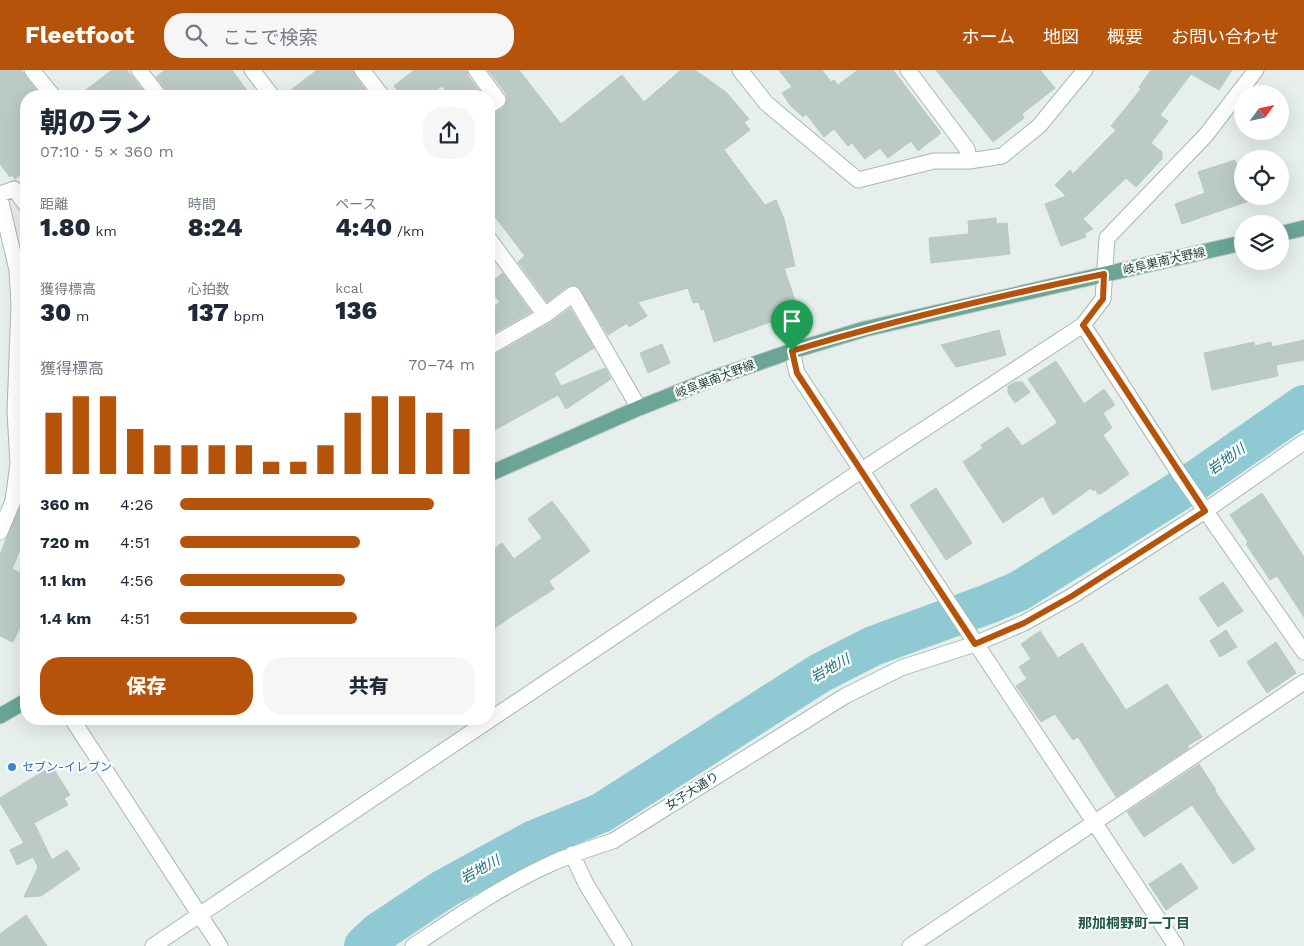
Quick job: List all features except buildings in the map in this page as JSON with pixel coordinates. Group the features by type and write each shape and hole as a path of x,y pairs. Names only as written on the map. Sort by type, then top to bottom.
{"main road":[{"path":"1289,232 1304,228"},
{"name":"岐阜巣南大野線","path":"495,471 639,408 714,378 792,351 866,329 1234,245"},
{"path":"0,716 20,704"}],"street":[{"path":"32,70 47,90"},
{"path":"139,70 154,90"},
{"path":"252,70 267,90"},
{"path":"362,70 377,90"},
{"path":"476,70 491,90"},
{"path":"740,70 766,103 858,180 934,161 969,161 1002,156 1039,126 1078,72"},
{"path":"908,70 967,149 969,161"},
{"path":"495,717 862,470 1083,325 1103,299 1107,238 1206,135 1256,70"},
{"path":"20,196 14,188 0,196 17,270 19,305 15,411 20,447"},
{"path":"495,247 545,315"},
{"path":"495,344 545,315 573,294 639,408"},
{"path":"1083,325 1179,473 1304,652"},
{"path":"792,351 797,373 1176,946"},
{"name":"女子大通り","path":"414,946 479,902 547,865 572,854 613,841 845,696 901,668 972,639 1024,623 1072,596 1202,507 1304,442"},
{"path":"0,532 13,501 20,470"},
{"path":"910,946 1304,682"},
{"path":"76,725 220,946"},
{"path":"153,946 483,725"},
{"path":"572,854 586,884 624,946"}],"waterway":[{"name":"岩地川","path":"364,946 378,933 444,889 534,840 601,813 820,673 873,646 1019,591 1195,481 1304,405"}],"place":[{"name":"セブン-イレブン","path":"12,767"}],"district":[{"name":"那加桐野町一丁目","path":"1134,923"}],"route":[{"path":"1104,274 1103,299 1083,325 1205,511 1072,596 1024,623 975,644 797,373 792,351 866,329 1104,274"}]}
